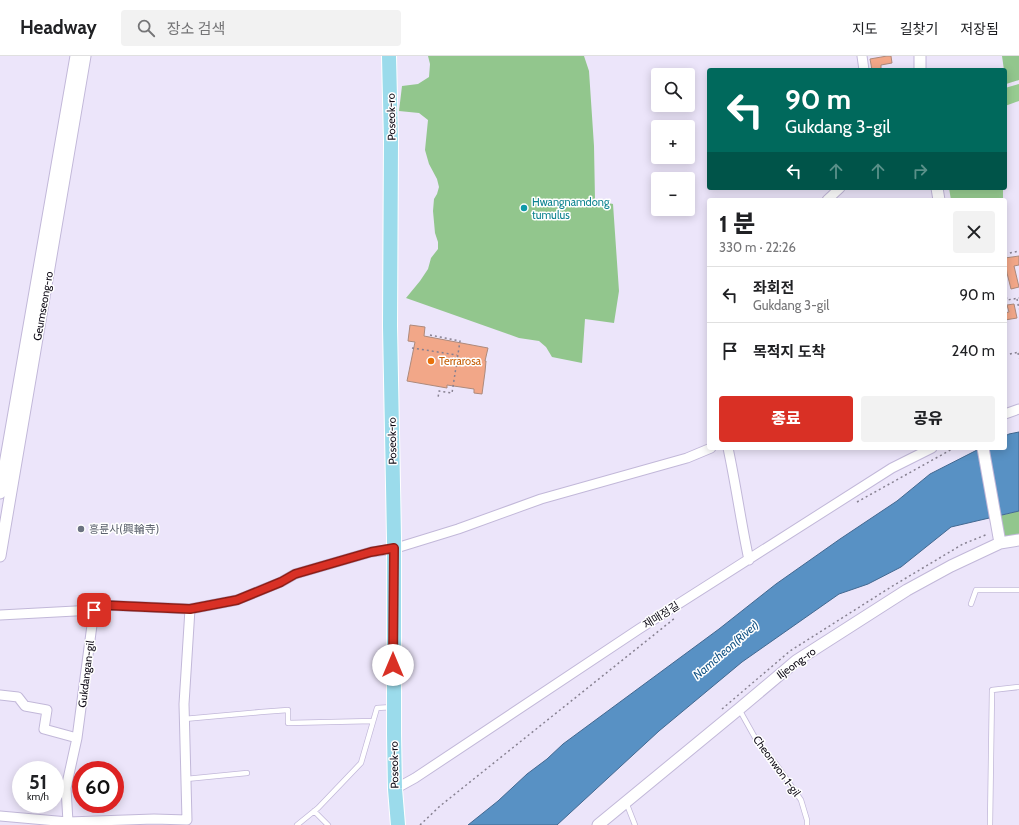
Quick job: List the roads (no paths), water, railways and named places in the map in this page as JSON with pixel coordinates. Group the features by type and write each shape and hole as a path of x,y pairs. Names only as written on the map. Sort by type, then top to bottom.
{"main road":[{"name":"Poseok-ro","path":"390,56 390,326 394,548 395,789 398,825"}],"street":[{"name":"Geumseong-ro","path":"0,493 76,56"},
{"name":"Geumseong-ro","path":"0,556 85,56"},
{"path":"862,56 864,68"},
{"path":"920,56 920,68"},
{"path":"829,198 838,190"},
{"path":"1007,413 1019,409"},
{"path":"0,615 94,610 101,605 190,609 237,600 281,582 295,574 371,552 394,548 458,529 541,499 688,458 707,450"},
{"path":"728,450 749,560"},
{"name":"재매정길","path":"395,789 415,778 639,629 892,468 928,450"},
{"path":"983,450 1000,543"},
{"name":"Iljeong-ro","path":"598,825 796,661 907,590 951,566 1000,543 1019,540"},
{"path":"0,816 81,823 154,819 187,822 184,704 190,609"},
{"name":"Gukdangan-gil","path":"68,822 66,788 78,738 94,610"},
{"path":"0,694 18,697 25,706 48,710 44,729 78,738"}],"lane":[{"path":"970,604 976,590 1019,590"},
{"path":"990,825 992,690 1019,687"},
{"path":"298,825 362,764 377,708 394,707"},
{"name":"Cheonwon 1-gil","path":"739,709 758,743 776,764 801,800 807,825"},
{"path":"184,719 288,710 288,723 373,721"},
{"path":"186,779 247,773"},
{"path":"626,802 635,825"},
{"path":"314,811 328,825"}],"water":[{"name":"Namcheon(River)","path":"1019,432 1019,511 951,527 901,567 868,584 839,594 742,662 659,731 557,825 468,825 498,801 563,744 719,629 776,584 897,501 930,474 977,450 1007,450 1007,435"}],"place":[{"name":"Hwangnamdong tumulus","path":"524,208"},
{"name":"Terrarosa","path":"431,361"},
{"name":"흥륜사(興輪寺)","path":"81,529"}]}
